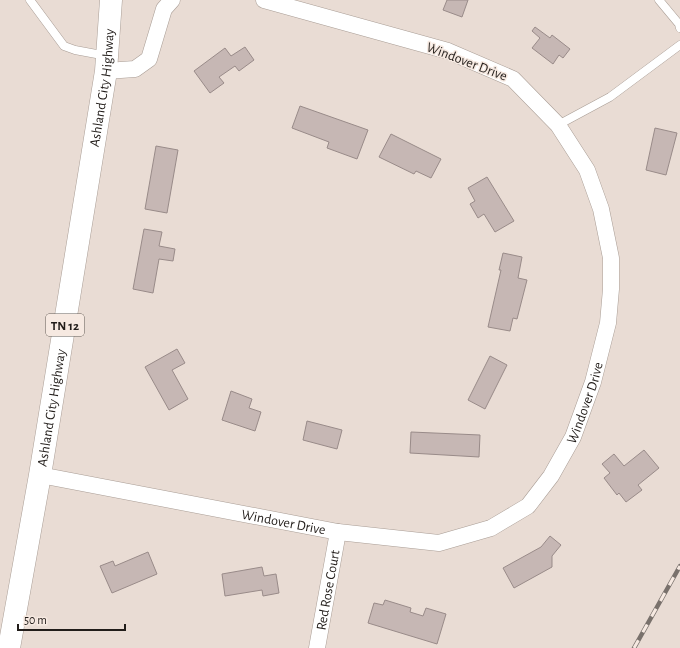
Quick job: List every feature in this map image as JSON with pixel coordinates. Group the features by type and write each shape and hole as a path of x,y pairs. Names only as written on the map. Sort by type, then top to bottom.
{"main road":[{"name":"Ashland City Highway","path":"9,648 40,475 107,64 111,0"}],"street":[{"path":"107,64 135,69 149,59 164,9 172,0"},
{"name":"Windover Drive","path":"40,475 338,532 439,543 491,528 528,506 551,476 573,437 593,382 608,323 611,289 611,258 601,210 588,170 558,125 513,78 448,51 264,0"},
{"name":"Red Rose Court","path":"317,648 338,532"}],"lane":[{"path":"30,0 64,46 107,64"},
{"path":"659,0 679,24 680,28"},
{"path":"558,125 610,97 680,45"}],"building":[{"path":"447,0 468,0 462,17 443,10"},
{"path":"535,27 550,38 552,35 570,49 563,58 559,55 553,64 532,48 540,38 532,31"},
{"path":"245,47 254,60 239,71 235,66 219,77 224,83 210,93 194,71 225,48 231,56"},
{"path":"300,106 368,130 357,159 327,148 329,142 292,128"},
{"path":"655,128 677,133 666,175 646,170"},
{"path":"391,134 441,159 431,178 416,171 414,174 379,157"},
{"path":"156,146 178,150 167,213 145,209"},
{"path":"487,177 514,221 495,232 484,214 478,218 470,204 475,201 468,188"},
{"path":"144,229 162,232 159,246 175,249 173,261 159,259 153,293 133,289"},
{"path":"503,253 522,257 518,278 527,280 517,319 513,318 510,331 488,327 501,270 499,270"},
{"path":"177,349 185,363 172,370 188,399 169,410 145,367"},
{"path":"490,356 507,365 485,409 468,400"},
{"path":"231,391 252,399 249,408 261,412 255,431 222,420"},
{"path":"307,421 342,430 337,449 303,440"},
{"path":"411,432 480,435 479,457 410,453"},
{"path":"644,450 659,468 638,485 642,490 626,502 619,493 617,495 604,478 610,473 602,464 614,454 624,466"},
{"path":"550,536 561,545 552,556 552,567 514,588 503,568 541,547"},
{"path":"148,552 157,574 112,593 100,566 113,561 115,566"},
{"path":"262,567 264,576 276,574 279,593 263,596 262,590 225,596 222,574"},
{"path":"385,600 411,608 410,612 423,616 426,608 446,614 437,644 368,623 374,603 383,605"}],"railway":[{"path":"634,648 680,566"}]}
